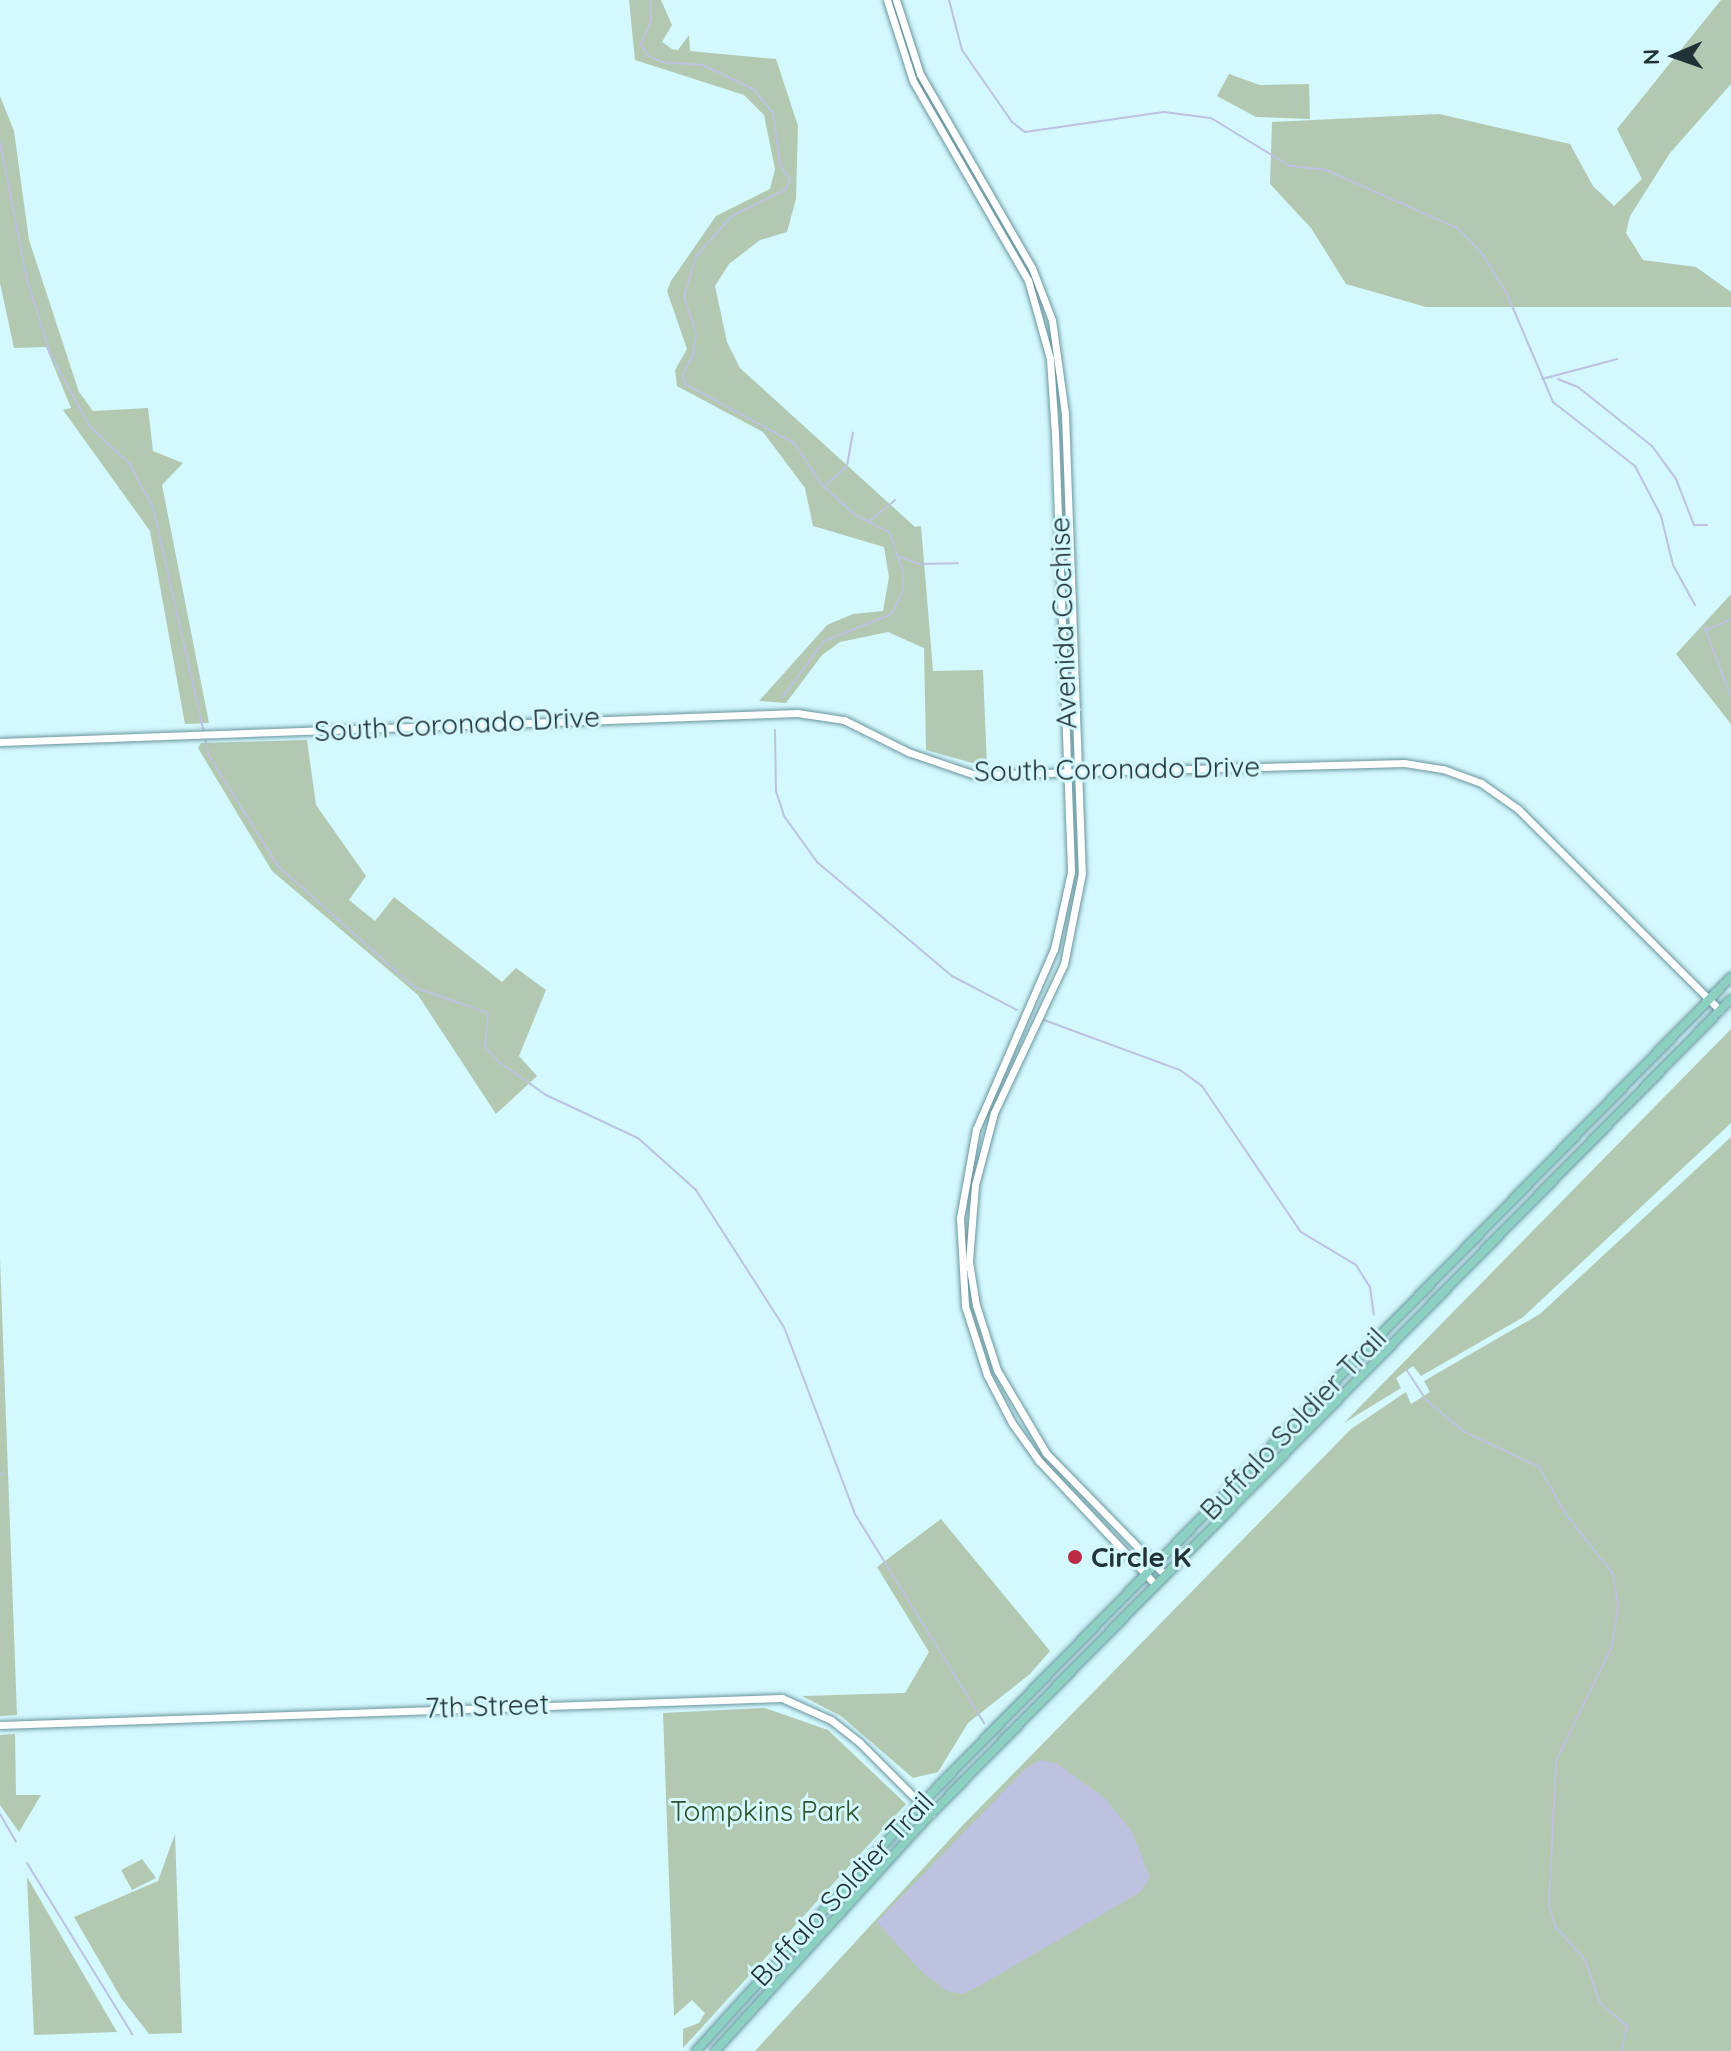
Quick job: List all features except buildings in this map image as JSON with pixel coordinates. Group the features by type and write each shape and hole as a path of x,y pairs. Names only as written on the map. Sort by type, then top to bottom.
{"main road":[{"name":"Buffalo Soldier Trail","path":"696,2051 921,1804 1731,977"},
{"name":"Buffalo Soldier Trail","path":"715,2051 931,1814 1731,999"}],"street":[{"name":"Avenida Cochise","path":"887,0 913,81 1016,253 1042,321 1053,404 1069,773 1067,903 1054,949 976,1129 964,1182 961,1263 965,1306 999,1401 1039,1461 1155,1584"},
{"name":"Avenida Cochise","path":"896,0 920,74 1024,249 1052,320 1065,414 1082,873 1064,964 994,1113 975,1185 969,1262 985,1339 1020,1417 1076,1488 1164,1574"},
{"name":"South Coronado Drive","path":"0,742 797,713 844,720 919,756 975,775 1404,763 1443,769 1481,783 1518,809 1720,1010"},
{"name":"7th Street","path":"0,1725 782,1698 831,1720 931,1814"}],"green space":[{"path":"629,0 661,0 672,25 662,42 672,49 678,50 689,35 690,51 776,59 798,126 796,199 787,232 760,240 729,264 715,286 727,342 740,368 915,527 921,526 933,671 983,670 987,767 926,750 924,648 888,632 840,642 822,655 786,703 759,701 827,625 853,614 883,611 889,577 884,547 813,526 805,488 763,432 677,386 675,370 687,349 667,291 671,281 716,216 770,189 775,169 764,115 744,95 635,60"},
{"path":"1721,0 1731,0 1731,84 1670,153 1630,216 1626,233 1643,260 1696,267 1731,292 1731,307 1426,307 1346,284 1311,228 1270,184 1272,122 1439,114 1570,144 1593,186 1614,206 1642,179 1617,129"},
{"path":"1229,74 1260,85 1309,84 1310,119 1256,117 1217,96"},
{"path":"0,96 14,131 29,240 79,392 93,411 148,408 153,451 183,463 162,485 209,723 185,724 150,531 63,410 71,408 46,347 14,348 0,283"},
{"path":"1731,594 1731,724 1676,654"},
{"path":"307,740 316,805 366,876 349,900 375,921 394,897 502,982 516,968 546,990 519,1056 537,1076 496,1114 418,995 272,871 198,748 201,743"},
{"path":"1731,1029 1731,1123 1522,1318 1421,1376 1413,1366 1396,1378 1401,1388 1344,1423"},
{"path":"1731,1137 1731,2051 755,2051 962,1826 1351,1429 1406,1392 1411,1404 1430,1392 1424,1381 1540,1314"},
{"path":"0,1258 17,1715 0,1716"},
{"path":"941,1519 1050,1651 1030,1674 968,1723 938,1772 913,1778 841,1716 802,1696 905,1693 929,1652 877,1567"},
{"name":"Tompkins Park","path":"765,1708 828,1730 906,1804 683,2048 683,2029 699,2023 705,2013 692,2000 674,2016 663,1713"},
{"path":"15,1734 16,1795 41,1795 19,1832 0,1805 0,1735"},
{"path":"175,1834 182,2033 149,2034 121,1998 74,1917 158,1881"},
{"path":"142,1859 156,1878 132,1890 121,1870"},
{"path":"27,1877 117,2032 34,2035"}],"water":[{"path":"1041,1760 1056,1763 1105,1798 1132,1832 1150,1878 1139,1893 981,1985 963,1994 947,1991 920,1970 877,1922 1026,1768"}],"waterway":[{"path":"651,0 651,20 641,45 647,55 662,62 703,65 753,89 773,113 780,164 790,180 785,190 732,216 696,256 684,297 696,335 693,355 683,375 685,384 794,443 821,484 854,514 890,533 903,572 903,591 892,614 824,641 782,698"},
{"path":"949,0 962,50 1012,122 1025,132 1164,112 1211,118 1290,166 1326,170 1457,228 1481,252 1507,294 1553,402 1635,466 1661,516 1673,565 1695,605"},
{"path":"0,142 27,280 50,353 90,427 129,463 153,507 209,756 278,866 414,987 488,1013 485,1047 499,1062 546,1095 638,1138 696,1190 784,1327 855,1514 984,1723"},
{"path":"1542,379 1617,359"},
{"path":"1558,379 1578,387 1652,446 1676,479 1694,525 1707,525"},
{"path":"826,485 847,466 853,433"},
{"path":"868,522 895,500"},
{"path":"901,557 919,564 958,563"},
{"path":"1706,630 1731,620"},
{"path":"1704,626 1731,697"},
{"path":"775,730 776,791 784,816 817,862 952,976 1017,1010"},
{"path":"1044,1020 1180,1070 1202,1086 1301,1232 1356,1265 1370,1287 1374,1315"},
{"path":"1406,1369 1426,1400 1463,1431 1539,1467 1567,1516 1613,1574 1618,1607 1612,1646 1556,1761 1549,1906 1555,1926 1585,1960 1600,2003 1627,2026 1621,2051"},
{"path":"0,1473 4,1475"},
{"path":"0,1814 16,1842"},
{"path":"27,1863 132,2034"}],"place":[{"name":"Circle K","path":"1075,1557"}]}
